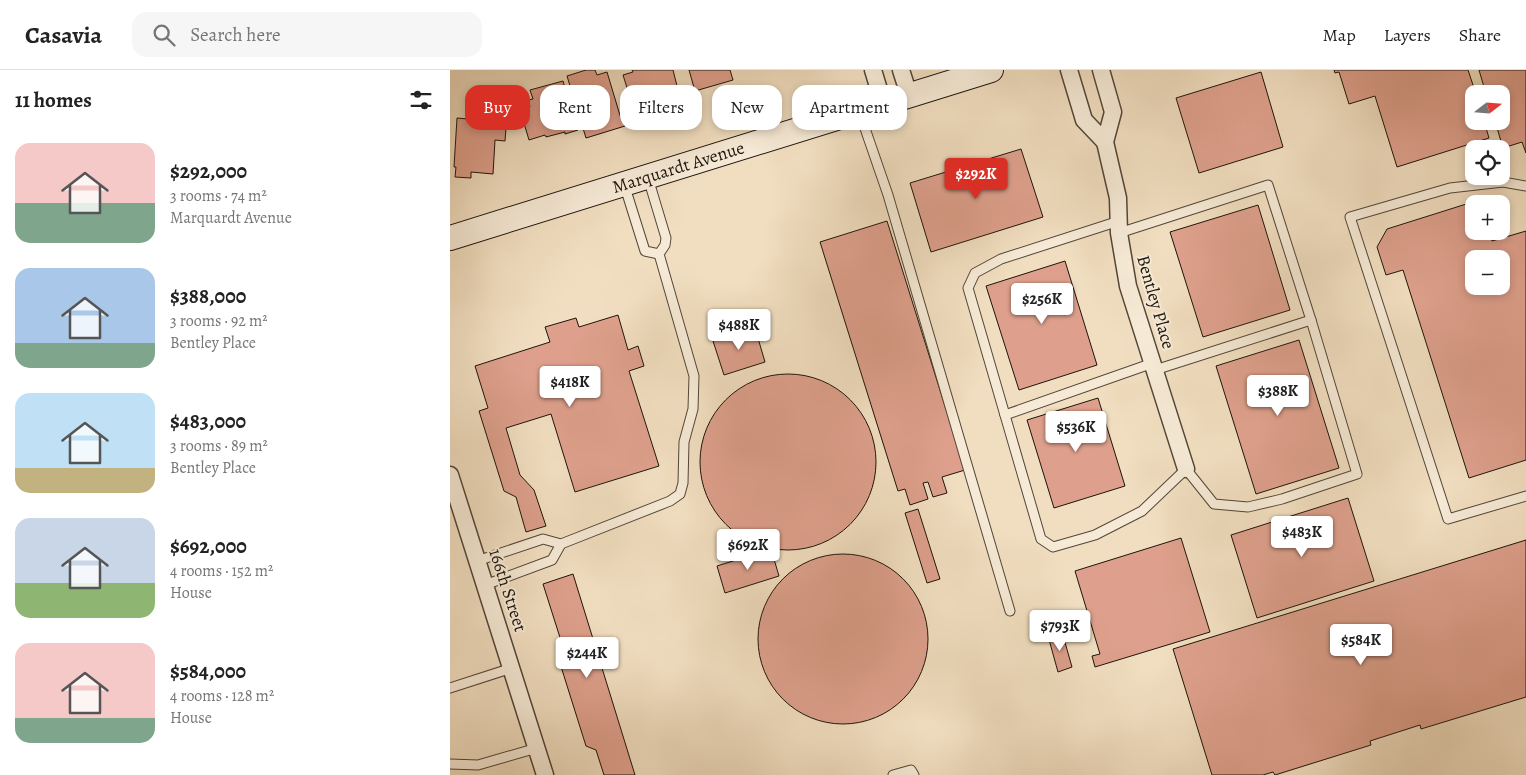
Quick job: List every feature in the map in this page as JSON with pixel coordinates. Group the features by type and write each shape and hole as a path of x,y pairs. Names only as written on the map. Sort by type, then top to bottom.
{"main road":[{"name":"Marquardt Avenue","path":"909,96 991,70"},
{"name":"Marquardt Avenue","path":"450,238 798,130"}],"street":[{"path":"873,70 877,85"},
{"path":"901,70 909,96"},
{"path":"1069,70 1084,120 1105,142"},
{"name":"Bentley Place","path":"1101,70 1113,112 1105,142 1118,198 1119,227 1128,286 1186,469"},
{"name":"166th Street","path":"450,475 545,775"}],"lane":[{"path":"866,130 888,195 1010,611"},
{"path":"477,561 543,539 561,544 670,501 680,494 683,484 684,442 693,409 694,376 659,254 665,245 666,238 648,177"},
{"path":"1526,186 1502,182 1450,188 1350,217 1448,519 1526,496"},
{"path":"624,184 645,251 659,254"},
{"path":"1268,185 1358,474 1282,500 1248,507 1214,504 1186,469 1142,512 1095,535 1053,547 1041,539 968,288 975,274 1001,259 1119,227 1268,185"},
{"path":"1005,416 1154,367 1310,320"},
{"path":"485,585 552,560 561,544"},
{"path":"450,688 512,668"},
{"path":"450,764 478,765 537,748"},
{"path":"893,775 911,770 914,775"}],"building":[{"path":"586,70 595,70 597,75 607,72 620,115 620,128 586,138 584,130 610,130 610,85 570,85 567,76"},
{"path":"632,70 673,70 677,85 626,85 623,75 633,72"},
{"path":"689,70 730,70 733,80 702,89 702,85 693,85"},
{"path":"1334,70 1468,70 1473,85 1465,85 1465,130 1487,130 1489,138 1465,140 1465,146 1397,167 1375,96 1349,104 1339,72 1335,73"},
{"path":"1479,70 1526,70 1526,153 1522,142 1510,146 1510,140 1501,140 1498,130 1510,130 1510,85 1483,85"},
{"path":"1261,72 1283,147 1199,173 1176,98"},
{"path":"563,81 564,85 548,85"},
{"path":"540,87 540,130 578,130 546,137 545,135 529,140 526,130 530,130 530,100 533,99 530,90"},
{"path":"457,118 465,119 465,130 506,130 505,141 495,140 493,174 471,172 471,178 455,177"},
{"path":"1021,149 1043,217 931,252 910,183"},
{"path":"1465,204 1465,240 1510,240 1510,236 1526,231 1526,460 1469,478 1403,270 1386,275 1377,247 1387,229"},
{"path":"1258,205 1290,310 1203,337 1170,232"},
{"path":"887,221 965,470 942,477 947,493 933,497 928,482 923,483 928,499 910,505 905,489 898,491 820,242"},
{"path":"1065,261 1097,365 1019,390 986,286"},
{"path":"618,315 628,350 638,346 644,366 629,371 659,466 575,492 551,414 506,428 520,475 534,490 546,526 526,532 516,497 504,491 479,411 488,408 475,366 550,342 545,327 576,318 579,327"},
{"path":"755,328 765,362 724,375 713,341"},
{"path":"1299,340 1339,468 1256,494 1216,366"},
{"path":"779,374 797,374 829,384 844,394 856,406 866,421 872,436 876,462 872,488 866,503 856,518 844,530 829,540 814,546 797,550 779,550 747,540 732,530 720,518 710,503 704,488 700,471 700,453 710,421 720,406 732,394 747,384 762,378"},
{"path":"1098,398 1125,486 1054,508 1027,420"},
{"path":"1348,498 1374,581 1257,618 1231,535"},
{"path":"918,509 940,579 927,583 905,513"},
{"path":"1181,538 1210,632 1095,667 1092,656 1100,654 1075,571"},
{"path":"1526,540 1526,697 1421,729 1420,725 1370,741 1371,745 1275,775 1273,772 1263,775 1212,775 1173,649"},
{"path":"771,549 779,576 725,593 717,566"},
{"path":"843,554 868,558 883,564 903,579 918,599 926,622 928,639 924,664 918,679 903,699 883,714 860,722 843,724 818,720 803,714 783,699 768,679 760,656 758,639 762,614 768,599 783,579 803,564 826,556"},
{"path":"573,574 635,775 604,775 596,750 586,746 558,657 563,647 543,584"},
{"path":"1062,632 1072,667 1058,672 1048,636"}]}
